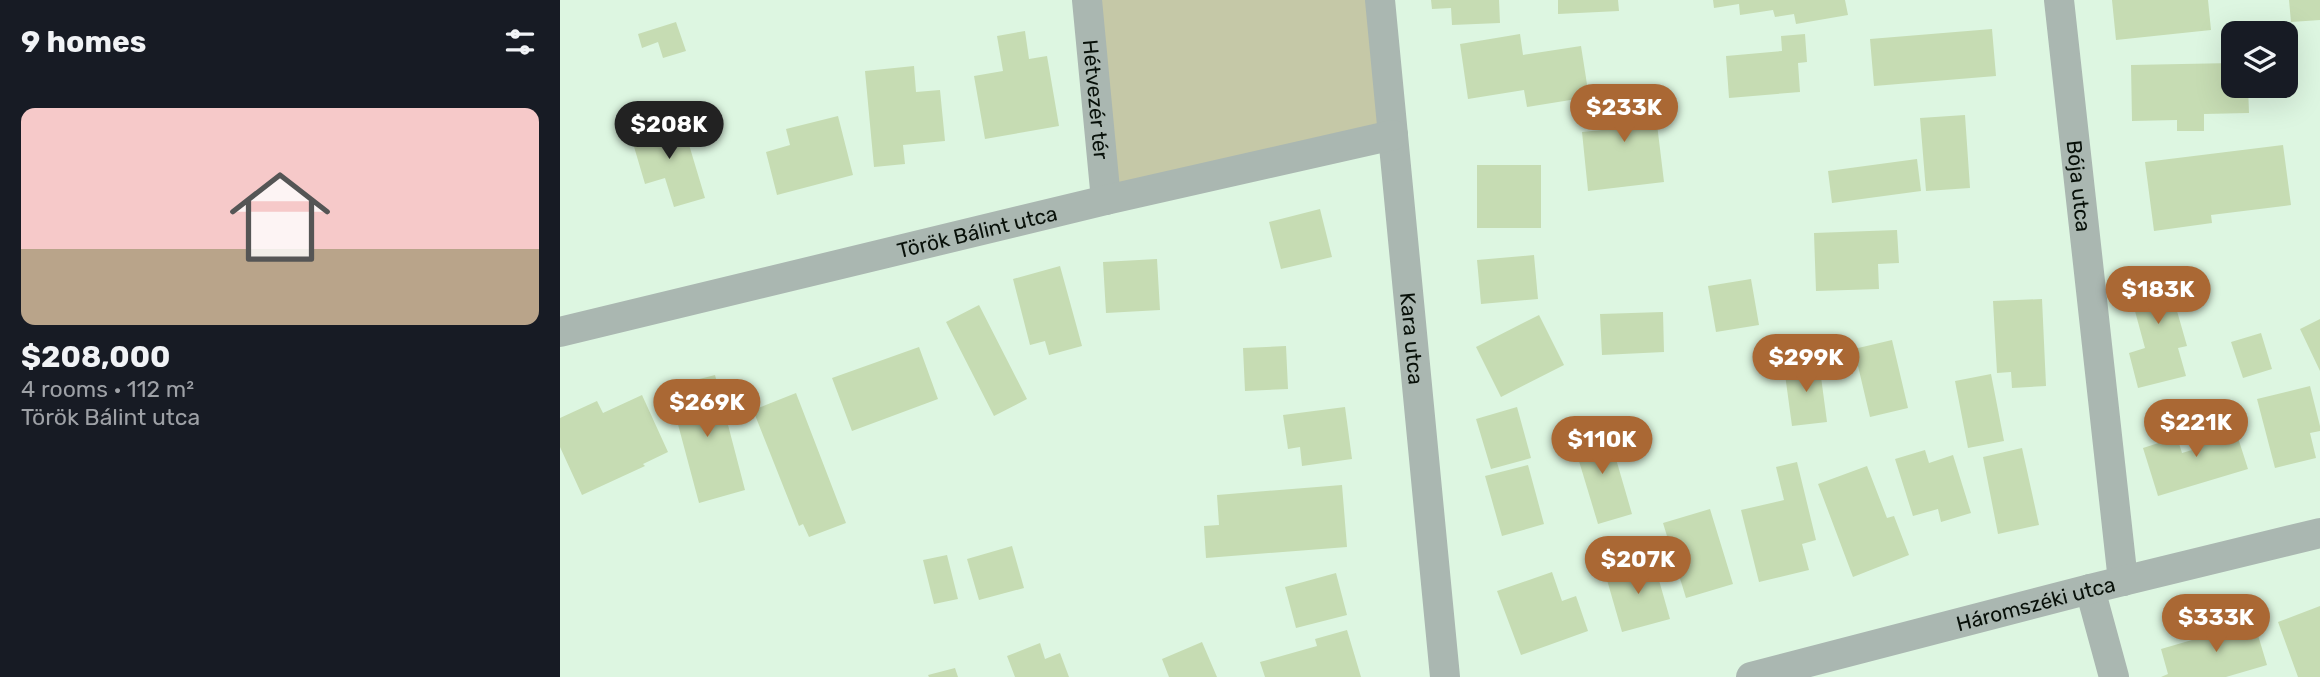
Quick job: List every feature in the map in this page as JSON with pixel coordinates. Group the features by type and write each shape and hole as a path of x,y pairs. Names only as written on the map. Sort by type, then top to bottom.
{"street":[{"name":"Hétvezér tér","path":"1087,0 1106,200"},
{"name":"Kara utca","path":"1380,0 1445,677"},
{"name":"Bója utca","path":"2059,0 2123,581"},
{"name":"Török Bálint utca","path":"560,332 1106,200 1393,135"},
{"name":"Háromszéki utca","path":"1751,677 2090,589 2320,533"},
{"path":"2090,589 2114,677"}],"green space":[{"path":"1087,0 1380,0 1393,135 1106,200"}],"building":[{"path":"1431,0 1499,0 1500,23 1452,25 1451,8 1432,9"},
{"path":"1558,0 1618,0 1619,11 1558,14"},
{"path":"1713,0 1845,0 1848,15 1796,24 1794,14 1775,17 1773,10 1740,15 1739,4 1714,8"},
{"path":"2112,0 2208,0 2211,30 2116,40"},
{"path":"2289,0 2320,0 2320,20 2291,21"},
{"path":"676,22 686,51 663,58 658,42 642,48 638,34"},
{"path":"1992,29 1996,76 1874,86 1870,39"},
{"path":"1025,31 1029,59 1047,56 1059,126 985,139 974,76 1003,71 997,36"},
{"path":"1520,34 1523,55 1581,46 1589,97 1527,107 1524,90 1468,99 1460,44"},
{"path":"1805,34 1807,62 1798,63 1800,92 1729,98 1726,56 1782,51 1781,36"},
{"path":"2221,63 2221,98 2248,98 2249,113 2204,114 2204,131 2177,131 2177,120 2132,121 2131,65"},
{"path":"914,66 916,92 940,90 945,141 903,145 905,164 874,167 865,71"},
{"path":"1653,91 1664,182 1588,191 1582,132 1602,130 1599,97"},
{"path":"1965,115 1970,188 1926,191 1920,118"},
{"path":"838,116 853,175 777,195 766,152 790,145 786,129"},
{"path":"681,118 705,198 674,207 665,178 645,184 630,133"},
{"path":"2283,145 2291,205 2211,215 2212,223 2154,231 2145,162"},
{"path":"1917,159 1921,191 1832,203 1828,171"},
{"path":"1477,165 1541,165 1541,228 1477,228"},
{"path":"1320,209 1332,257 1281,269 1269,222"},
{"path":"1897,230 1899,263 1878,264 1879,289 1816,291 1814,233"},
{"path":"1534,255 1538,299 1481,304 1477,260"},
{"path":"1157,259 1160,310 1106,313 1103,262"},
{"path":"1060,266 1082,346 1049,355 1045,341 1030,345 1013,279"},
{"path":"2177,268 2186,301 2175,304 2187,346 2178,348 2186,376 2138,388 2129,353 2145,348 2126,278 2160,269 2161,272"},
{"path":"1751,279 1759,325 1716,332 1708,286"},
{"path":"2042,299 2046,386 2012,388 2011,372 1997,373 1993,301"},
{"path":"979,305 1027,399 994,416 946,322"},
{"path":"1663,312 1664,352 1602,355 1600,314"},
{"path":"1539,315 1564,365 1501,397 1476,347"},
{"path":"2320,319 2320,371 2300,329"},
{"path":"2261,333 2272,369 2243,378 2231,342"},
{"path":"1892,340 1908,408 1870,417 1854,349"},
{"path":"1286,346 1288,389 1245,391 1243,348"},
{"path":"919,347 938,399 852,431 832,378"},
{"path":"1819,362 1827,422 1792,426 1784,367"},
{"path":"1991,374 2004,441 1968,448 1955,381"},
{"path":"715,375 745,490 699,503 668,387"},
{"path":"2310,386 2320,426 2320,431 2310,433 2316,458 2275,468 2257,399"},
{"path":"796,393 846,523 809,537 803,524 799,526 753,410"},
{"path":"642,395 668,452 643,464 645,466 582,495 560,447 560,418 597,401 603,413"},
{"path":"1345,407 1352,459 1302,466 1300,447 1288,449 1283,415"},
{"path":"1517,407 1531,458 1491,469 1476,419"},
{"path":"2232,419 2248,469 2158,496 2143,448 2177,437 2182,453 2202,447 2196,431"},
{"path":"1607,428 1632,514 1598,524 1572,438"},
{"path":"2022,448 2039,525 1998,534 1983,457"},
{"path":"1925,450 1929,463 1953,455 1971,513 1941,522 1938,509 1913,516 1895,459"},
{"path":"1797,462 1816,540 1802,544 1809,570 1759,582 1741,510 1784,500 1776,467"},
{"path":"1528,465 1544,524 1502,536 1485,476"},
{"path":"1867,466 1887,518 1894,516 1909,555 1853,577 1818,484"},
{"path":"1342,485 1347,547 1206,558 1204,526 1219,525 1217,495"},
{"path":"1710,509 1733,584 1686,598 1663,523"},
{"path":"1012,546 1024,588 979,600 967,559"},
{"path":"947,555 958,599 934,604 923,560"},
{"path":"1653,559 1670,619 1622,632 1605,573"},
{"path":"1552,572 1562,601 1576,596 1588,631 1521,655 1497,591"},
{"path":"1336,573 1347,615 1296,628 1285,587"},
{"path":"2320,606 2320,677 2298,677 2278,622"},
{"path":"2254,622 2267,665 2226,677 2161,677 2168,674 2161,649"},
{"path":"1347,630 1361,677 1265,677 1260,662 1317,646 1315,639"},
{"path":"1202,642 1217,677 1169,677 1162,659"},
{"path":"1040,643 1045,659 1060,653 1069,677 1015,677 1007,656"},
{"path":"955,668 958,677 928,675"}]}
